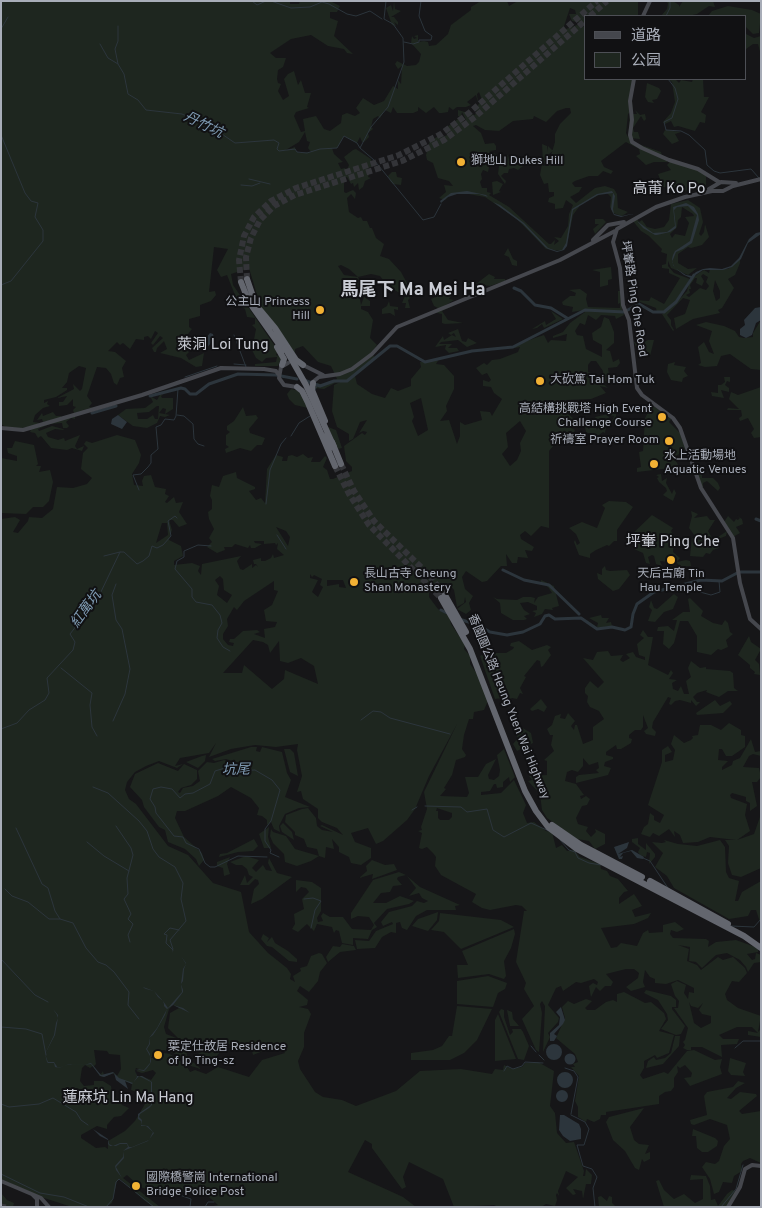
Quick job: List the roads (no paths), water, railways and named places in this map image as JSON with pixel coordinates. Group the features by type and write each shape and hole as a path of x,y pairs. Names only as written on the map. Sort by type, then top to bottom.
{"highway":[{"path":"244,281 254,306 283,356 281,369"},
{"path":"254,306 284,349 309,396 338,465"},
{"path":"254,306 277,330 300,364"},
{"path":"313,384 331,448"},
{"path":"299,387 331,448"},
{"name":"香園圍公路 Heung Yuen Wai Highway","path":"480,669 443,597 459,617 480,669 528,797 549,826"},
{"path":"549,826 642,877"},
{"path":"549,826 568,848 636,885"},
{"path":"549,826 585,851 739,932"},
{"path":"650,881 761,946"},
{"path":"646,891 703,920 739,932"}],"main road":[{"path":"643,15 650,1"},
{"path":"634,80 630,99 632,121 630,135 632,142 670,160 698,169 720,183 727,185 723,191"},
{"path":"313,384 325,376 340,374 354,368 372,354 397,327 560,260 668,200 712,188 720,183 736,183 759,179"},
{"path":"587,245 606,227 612,224 621,224 678,199 711,191 723,191 759,179"},
{"path":"720,183 723,191"},
{"path":"612,224 615,231"},
{"path":"606,227 614,241"},
{"name":"坪輋路 Ping Che Road","path":"615,231 614,241 620,268 624,308 627,313 637,388 641,394 673,418 680,428 699,485 732,538 738,577 750,620 761,629"},
{"path":"300,364 325,376"},
{"path":"1,428 23,430 142,395 217,369 246,367 281,369"},
{"path":"264,369 281,369"},
{"path":"281,369 281,382 299,387"},
{"path":"313,370 313,384"},
{"path":"728,1207 740,1188 744,1170 750,1165 761,1166"},
{"path":"1,1181 28,1192 48,1205"},
{"path":"28,1192 36,1198 37,1207"},
{"path":"37,1207 42,1202 48,1205"}],"waterway":[{"path":"252,1 257,5 266,1"},
{"path":"271,1 291,8 310,7 322,2 347,14 356,16 370,11 382,19"},
{"path":"386,1 384,19 393,24 403,38 404,62 388,107 371,127 360,148 374,160 423,220 434,217 441,204"},
{"path":"404,42 413,44 419,42 419,40 431,40 432,36 425,31 419,16 421,1"},
{"path":"666,15 670,8 670,1"},
{"path":"1,29 8,17"},
{"name":"丹竹坑","path":"118,26 118,41 115,49 118,64 124,74 128,94 138,100 146,110 182,114 213,128 235,143 274,140 279,143 277,149 279,151 295,149 297,152 307,153 320,149 337,148 344,136 357,143 360,148"},
{"path":"100,44 108,58 118,64"},
{"path":"669,80 675,88 678,99 672,118 664,122 666,130 681,131 689,135 705,150 707,165 714,171 720,173 751,169 759,178"},
{"path":"1,135 25,193 31,201 38,203 35,217 43,230 43,241 11,281 1,285"},
{"path":"249,179 270,184"},
{"path":"241,185 252,186 260,183"},
{"path":"304,380 320,386 334,381 347,381 390,346 397,346 425,362 472,351 513,347 585,310 624,312 639,304 653,312 664,312 676,302 694,275"},
{"path":"514,288 521,291 535,305 551,308 567,318"},
{"path":"234,335 246,367"},
{"path":"234,364 246,365"},
{"path":"185,377 217,366"},
{"path":"150,396 181,388 190,394 196,394 209,384 238,374 276,375 297,379"},
{"path":"315,390 317,386"},
{"path":"139,490 133,475 141,474 148,467 151,463 151,455 158,449 156,427 161,425 165,419 174,420 178,389"},
{"path":"92,413 116,406"},
{"path":"177,415 184,416 193,424 194,439 198,444 204,446"},
{"path":"291,436 299,423 310,416"},
{"path":"266,504 270,470 281,444 286,438"},
{"name":"紅萬坑","path":"1,729 17,723 29,710 45,700 49,693 47,678 73,650 75,642 70,634 84,616 89,603 98,598 120,552 124,552 137,564 143,561 149,556 152,546 157,548 163,545 171,536 168,521 175,516 177,518"},
{"path":"756,519 761,521"},
{"path":"277,535 286,549"},
{"path":"211,546 198,545 184,551 184,557 177,561 175,569 192,589 192,597 196,602 212,605 220,615 222,623 218,630 217,638 223,647 230,651"},
{"path":"104,556 120,552"},
{"path":"503,570 524,580 549,585 579,614"},
{"path":"459,619 478,625 490,632 507,635 523,632 540,624 545,616 549,615 555,619 581,618 597,629 612,627 625,630 631,627 637,604 654,592 701,580 722,581 739,572 761,572"},
{"path":"694,583 700,592 711,595 720,592 719,581"},
{"path":"113,721 125,694 130,669 122,629 116,620 112,595 116,584"},
{"path":"441,610 449,614"},
{"path":"61,668 92,693 90,705 92,727 97,736"},
{"path":"361,720 373,711 381,712 390,718 450,734"},
{"name":"坑尾","path":"267,857 238,856 215,867 210,867 205,863 199,849 186,843 183,837 174,836 156,813 150,799 153,789 161,787 172,789 180,798 185,794 193,793 210,784 215,771 225,768 231,771 255,770 272,780 280,790 271,821 265,829 265,841 271,850 270,853 279,857"},
{"path":"93,787 108,793 139,821 147,831 153,849 159,857 175,867 183,883 181,899 186,921 170,940 173,949"},
{"path":"425,806 461,807 467,812 487,809 493,830 504,837 531,823 549,831"},
{"path":"412,810 417,807"},
{"path":"116,826 131,848 133,855 127,878 128,894 124,899 131,914 128,919 133,924 128,935 130,942"},
{"path":"16,828 42,884 48,888 55,911 60,919 73,923 86,948 98,962 106,965 114,972 129,992 128,1005 139,1019"},
{"path":"560,840 569,850 575,852 578,858 589,863 601,865"},
{"path":"87,842 104,856 129,871"},
{"path":"643,858 650,861 668,888"},
{"path":"5,889 12,896 28,902 49,919 60,919"},
{"path":"304,899 313,898 321,901 315,910 311,928"},
{"path":"731,926 754,927 761,919"},
{"path":"173,950 166,943 167,935 164,934 170,928 179,930"},
{"path":"1,959 35,995 48,1002"},
{"path":"1,1027 26,1029 42,1034 46,1055"},
{"path":"735,1048 743,1041 761,1041"},
{"path":"531,1046 536,1052"},
{"path":"539,1055 544,1060"},
{"path":"504,1071 507,1066 513,1069 522,1066 525,1062 543,1063"},
{"path":"565,1068 574,1071 578,1077 571,1114"},
{"path":"1,1104 9,1107 39,1104 53,1098 76,1112 81,1120 88,1125"},
{"path":"571,1115 585,1122 589,1129 584,1145 577,1145 583,1166 592,1169 597,1177 593,1188 595,1207"},
{"path":"721,1207 736,1189 743,1165"},
{"path":"1,1174 40,1193 64,1197 89,1207"},
{"path":"106,1207 113,1199 116,1182 119,1179 154,1207"},
{"path":"171,1192 191,1199 190,1207"},
{"path":"205,1207 208,1202 214,1202"}],"tunnel":[{"path":"241,282 239,260 244,236 254,217 271,201 296,188 399,155 441,134 469,113 597,1"},
{"path":"591,15 607,1"},
{"path":"247,279 246,257 251,238 260,220 274,206 295,195 402,161 444,140 475,117 584,22"},
{"path":"341,464 354,491 374,521 428,574 445,595"},
{"path":"335,466 349,494 369,525 441,598"},
{"path":"1,1206 6,1207"}],"place":[{"name":"獅地山 Dukes Hill","path":"461,162"},
{"name":"公主山 Princess Hill","path":"320,310"},
{"name":"大砍篤 Tai Hom Tuk","path":"540,381"},
{"name":"高結構挑戰塔 High Event Challenge Course","path":"662,417"},
{"name":"祈禱室 Prayer Room","path":"669,441"},
{"name":"水上活動場地 Aquatic Venues","path":"654,464"},
{"name":"天后古廟 Tin Hau Temple","path":"671,560"},
{"name":"長山古寺 Cheung Shan Monastery","path":"354,582"},
{"name":"葉定仕故居 Residence of Ip Ting-sz","path":"158,1055"},
{"name":"國際橋警崗 International Bridge Police Post","path":"136,1186"}],"district":[{"name":"高莆 Ko Po","path":"669,190"},
{"name":"馬尾下 Ma Mei Ha","path":"413,291"},
{"name":"萊洞 Loi Tung","path":"223,346"},
{"name":"坪輋 Ping Che","path":"673,543"},
{"name":"蓮麻坑 Lin Ma Hang","path":"128,1099"}]}
